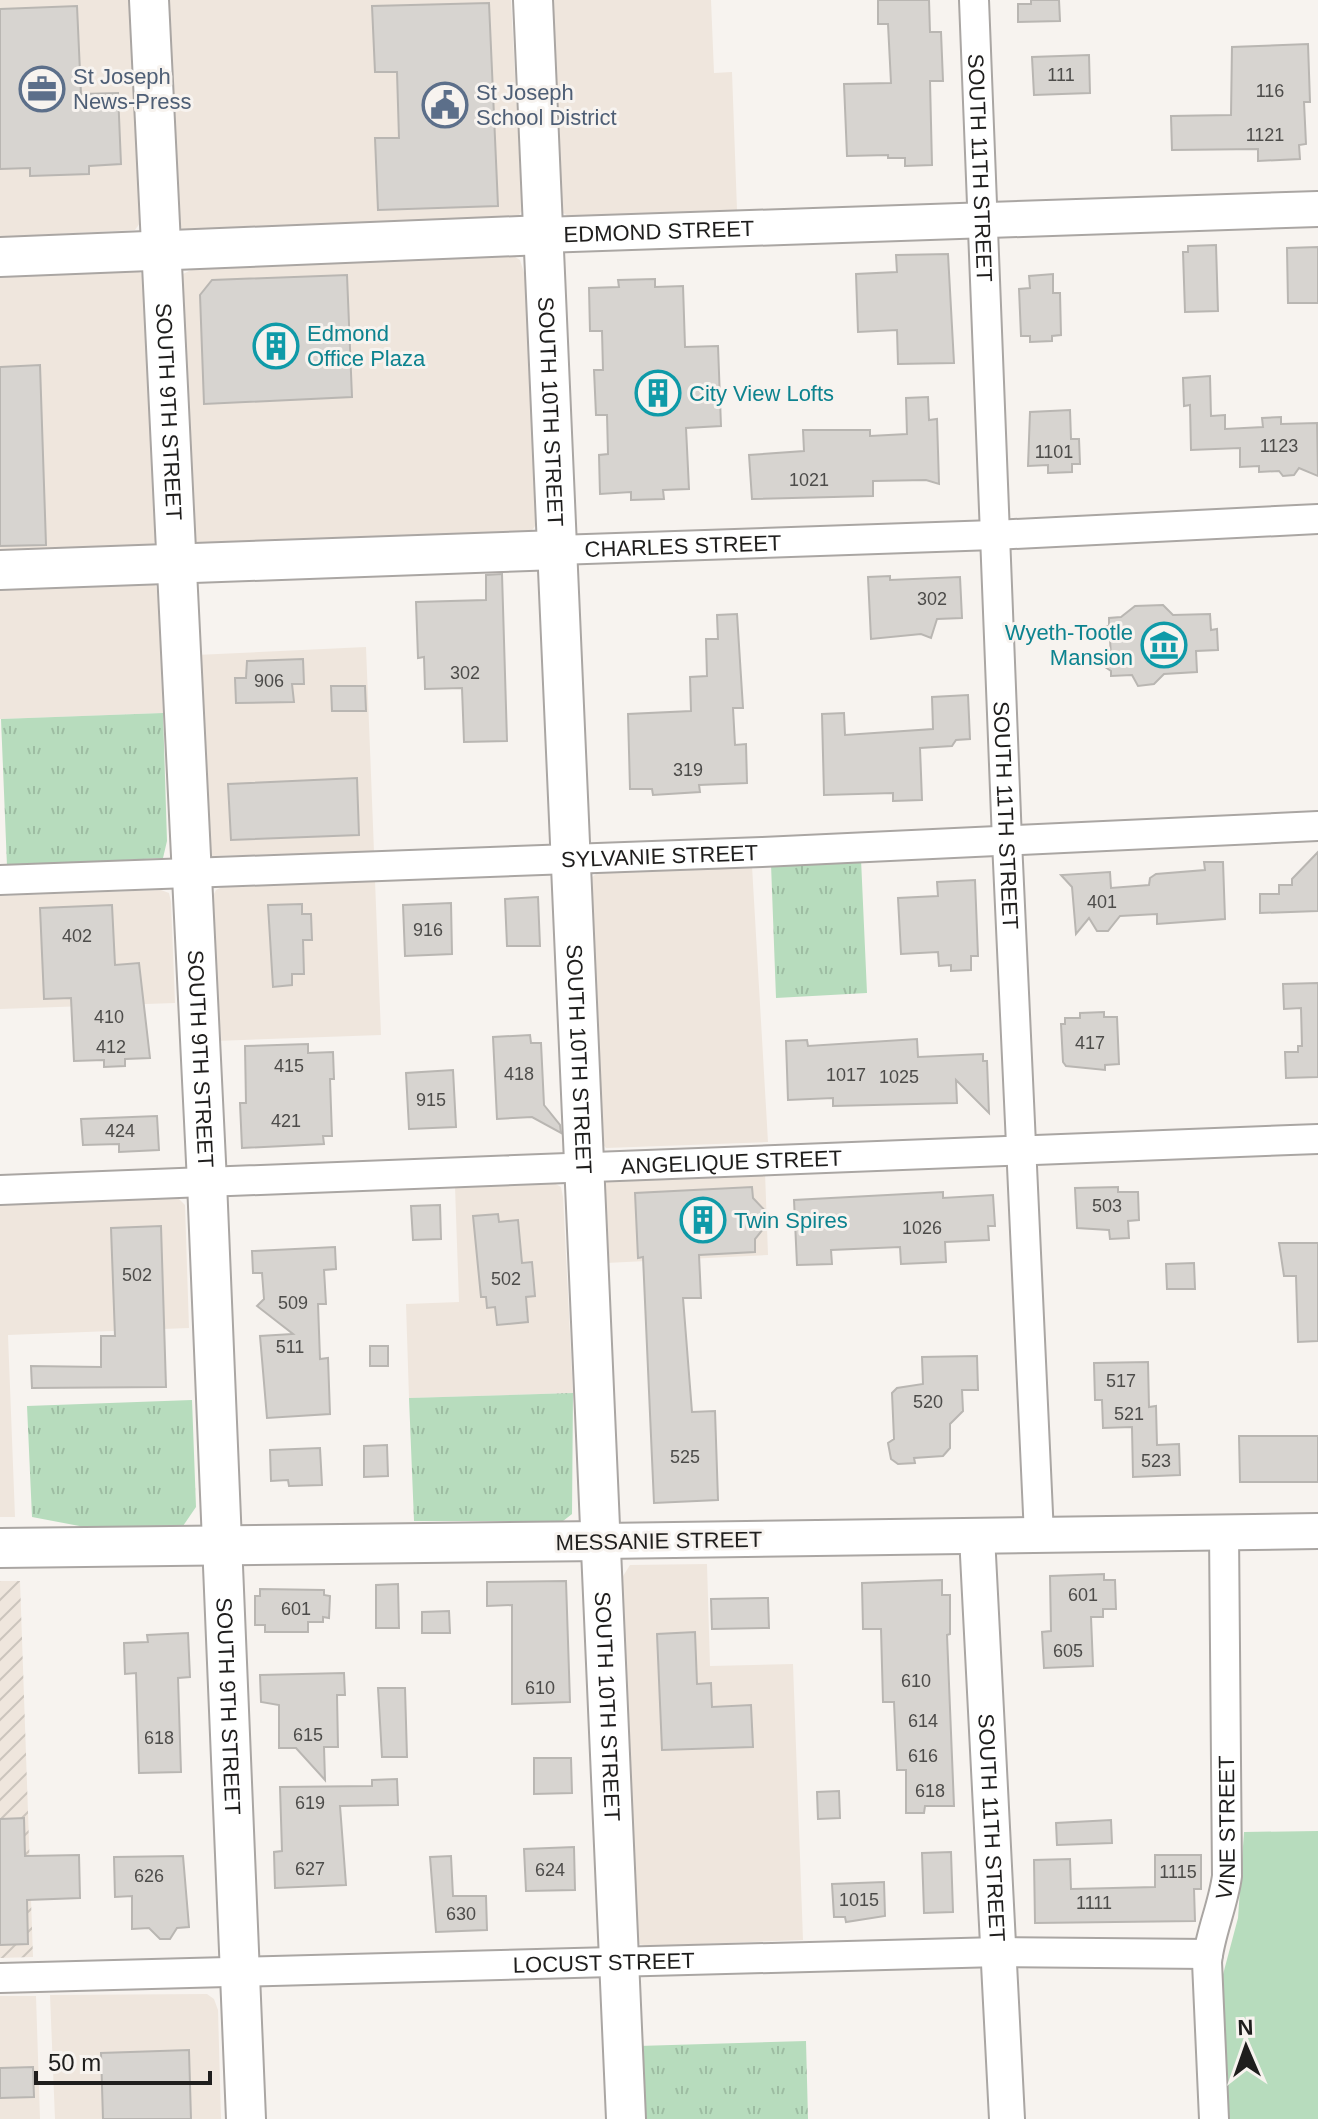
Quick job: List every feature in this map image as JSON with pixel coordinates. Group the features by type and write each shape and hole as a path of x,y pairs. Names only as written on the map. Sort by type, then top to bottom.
{"main road":[{"name":"SOUTH 9TH STREET","path":"149,0 207,1182 246,2119"},
{"name":"SOUTH 10TH STREET","path":"533,0 626,2119"},
{"name":"EDMOND STREET","path":"0,257 543,235"},
{"name":"CHARLES STREET","path":"0,570 557,550"},
{"name":"MESSANIE STREET","path":"0,1548 602,1541"}],"street":[{"name":"SOUTH 11TH STREET","path":"974,0 994,535 1039,1535"},
{"name":"EDMOND STREET","path":"543,235 1318,209"},
{"name":"CHARLES STREET","path":"557,550 994,535 1318,519"},
{"name":"SYLVANIE STREET","path":"0,880 1318,826"},
{"name":"ANGELIQUE STREET","path":"0,1190 1318,1139"},
{"name":"MESSANIE STREET","path":"602,1541 1318,1531"},
{"name":"VINE STREET","path":"1214,2119 1208,1954 1222,1907 1227,1876 1224,1532"},
{"name":"SOUTH 11TH STREET","path":"977,1536 1007,2119"},
{"name":"LOCUST STREET","path":"0,1978 999,1952 1208,1954"}],"shaded area":[{"path":"0,0 132,0 140,223 135,230 0,237"},
{"path":"169,0 511,0 522,210 518,217 511,220 183,232 177,216"},
{"path":"550,0 711,0 714,73 732,72 737,210 572,218 563,213 559,204"},
{"path":"512,255 520,260 525,276 537,523 533,529 525,536 197,545 193,536 181,275 195,268"},
{"path":"132,269 141,273 145,285 156,539 152,548 0,559 0,274"},
{"path":"150,582 156,586 158,596 163,713 0,719 0,587"},
{"path":"366,647 374,852 210,856 206,851 196,655"},
{"path":"752,866 768,1142 606,1148 601,1142 592,877 599,872"},
{"path":"375,880 381,1035 215,1041 211,900 216,890 224,886"},
{"path":"161,890 169,893 171,902 175,1003 0,1009 0,896"},
{"path":"765,1172 768,1255 606,1263 606,1182 613,1179"},
{"path":"554,1183 561,1187 563,1197 573,1393 409,1398 406,1304 459,1302 455,1186"},
{"path":"177,1197 185,1205 189,1328 8,1335 15,1517 0,1517 0,1204"},
{"path":"707,1564 710,1666 793,1664 803,1940 650,1946 638,1944 634,1937 620,1581 630,1565"},
{"path":"0,1581 20,1581 33,1957 0,1958"},
{"path":"207,1994 214,1999 218,2010 221,2119 55,2119 50,1995"},
{"path":"0,1996 36,1996 40,2119 0,2119"}],"green space":[{"path":"163,713 167,841 163,858 7,866 1,719"},
{"path":"861,859 867,993 776,998 771,864"},
{"path":"573,1393 572,1514 563,1521 414,1521 409,1398"},
{"path":"192,1400 196,1507 183,1526 90,1528 32,1517 27,1406"},
{"path":"1318,1831 1318,2119 1227,2119 1221,1982 1238,1918 1244,1832"},
{"path":"806,2041 808,2119 641,2119 638,2046"}],"building":[{"path":"878,0 929,0 930,32 941,32 943,81 930,81 932,165 905,166 905,158 888,158 888,155 847,156 844,84 891,83 888,24 878,24"},
{"path":"1031,0 1059,0 1060,21 1018,22 1018,4 1031,4"},
{"name":"St Joseph School District","path":"489,3 498,206 378,210 375,138 399,138 397,72 375,72 372,6"},
{"name":"St Joseph News-Press","path":"77,6 81,94 118,93 121,164 89,166 89,174 30,176 30,168 0,169 0,9"},
{"path":"1308,44 1310,102 1304,102 1306,144 1299,145 1300,159 1258,161 1258,149 1172,150 1171,116 1231,115 1232,47"},
{"path":"1089,55 1090,93 1034,95 1032,57"},
{"path":"1216,245 1218,311 1185,312 1183,252 1188,252 1188,246"},
{"path":"1318,247 1318,303 1288,303 1287,248"},
{"path":"948,254 954,363 898,364 897,330 858,332 856,274 897,272 896,255"},
{"path":"1053,274 1053,293 1060,293 1061,335 1052,336 1052,341 1030,342 1030,336 1021,336 1019,289 1030,288 1029,276"},
{"name":"Edmond Office Plaza","path":"347,275 352,397 204,404 200,295 212,280"},
{"name":"City View Lofts","path":"655,279 655,287 683,286 685,347 718,346 721,426 686,428 689,489 663,490 664,499 631,500 631,492 600,494 599,455 608,454 607,415 596,415 594,370 603,370 602,331 590,331 589,288 619,287 618,280"},
{"path":"40,365 46,545 0,546 0,367"},
{"path":"1210,376 1211,416 1225,415 1225,429 1263,427 1262,418 1281,417 1281,424 1317,423 1318,476 1299,468 1294,475 1283,476 1279,471 1259,472 1259,466 1240,467 1240,448 1191,450 1190,405 1184,406 1183,378"},
{"path":"928,397 929,420 937,419 939,484 926,480 873,481 873,496 752,499 749,455 804,451 803,430 870,430 870,436 907,434 906,398"},
{"path":"1070,410 1071,439 1079,439 1080,464 1072,464 1072,472 1048,473 1048,465 1028,466 1030,412"},
{"path":"502,574 507,741 464,742 462,688 425,689 424,657 418,658 416,602 486,600 486,575"},
{"path":"890,576 890,580 960,577 962,618 937,619 931,638 921,634 871,639 868,577"},
{"name":"Wyeth-Tootle Mansion","path":"1163,605 1173,615 1210,614 1211,630 1217,629 1218,650 1196,651 1197,672 1164,674 1154,684 1138,686 1132,675 1111,676 1111,671 1102,665 1111,657 1110,639 1099,631 1109,625 1109,618 1121,617 1135,606"},
{"path":"737,614 743,708 733,708 735,745 746,744 747,783 699,785 700,792 653,795 652,789 630,789 628,714 691,711 690,677 707,676 706,639 718,639 717,615"},
{"path":"303,659 304,684 292,684 294,702 236,703 235,678 246,678 247,661"},
{"path":"331,686 365,686 366,711 332,711"},
{"path":"968,695 970,739 956,740 952,746 920,748 922,800 893,801 893,793 824,795 822,714 844,713 845,735 933,729 932,697"},
{"path":"357,778 359,835 231,840 228,784"},
{"path":"1318,852 1318,911 1260,913 1260,894 1279,894 1279,885 1292,885 1292,879"},
{"path":"1204,862 1223,862 1225,919 1157,924 1157,914 1120,916 1108,931 1097,931 1089,918 1076,934 1072,887 1061,875 1110,872 1111,888 1149,885 1150,878 1156,874 1205,870"},
{"path":"975,880 978,956 971,956 971,970 951,971 951,965 939,966 938,952 901,954 898,898 938,896 937,882"},
{"path":"538,897 540,946 507,946 505,899"},
{"path":"451,903 452,954 405,956 403,905"},
{"path":"302,904 302,914 311,914 312,940 303,940 304,974 292,974 292,985 273,987 268,905"},
{"path":"112,905 115,965 139,963 150,1058 125,1059 125,1066 104,1067 104,1060 74,1061 71,998 44,999 40,908"},
{"path":"1318,983 1318,1077 1286,1078 1285,1052 1298,1052 1298,1046 1302,1046 1301,1008 1284,1009 1283,984"},
{"path":"1104,1012 1104,1017 1117,1017 1119,1064 1105,1065 1105,1070 1066,1066 1063,1062 1061,1024 1065,1024 1065,1018 1080,1018 1080,1013"},
{"path":"530,1035 531,1043 541,1043 544,1105 560,1125 561,1133 532,1117 497,1119 493,1037"},
{"path":"917,1039 918,1057 983,1054 983,1061 987,1061 989,1113 956,1080 957,1103 833,1106 833,1098 788,1100 786,1041 807,1040 808,1046"},
{"path":"308,1044 308,1053 333,1052 334,1079 330,1079 332,1136 323,1136 324,1144 242,1148 240,1103 246,1103 245,1046"},
{"path":"453,1070 456,1127 409,1129 406,1073"},
{"path":"157,1116 159,1150 119,1152 119,1144 83,1145 81,1119"},
{"path":"752,1187 753,1198 772,1218 755,1239 755,1252 699,1255 701,1298 683,1298 692,1412 715,1411 718,1500 654,1503 643,1257 638,1258 635,1193"},
{"path":"1118,1187 1118,1192 1138,1192 1139,1220 1128,1221 1129,1238 1110,1239 1109,1230 1077,1228 1075,1188"},
{"path":"943,1192 943,1198 993,1195 995,1226 988,1226 989,1240 945,1242 946,1262 901,1264 900,1247 831,1250 832,1264 797,1265 794,1200"},
{"path":"440,1205 441,1239 413,1240 411,1206"},
{"path":"498,1214 499,1222 518,1220 522,1263 532,1262 535,1296 526,1297 528,1322 497,1325 495,1307 487,1308 486,1297 481,1297 473,1216"},
{"path":"161,1226 166,1387 32,1388 31,1366 101,1367 101,1336 115,1336 111,1228"},
{"path":"1279,1243 1318,1243 1318,1341 1298,1342 1296,1276 1284,1276"},
{"path":"335,1247 336,1269 324,1270 326,1304 318,1304 320,1359 328,1358 330,1414 267,1418 260,1336 293,1334 257,1306 264,1299 262,1273 253,1273 252,1251"},
{"path":"1194,1263 1195,1289 1167,1289 1166,1264"},
{"path":"370,1346 388,1346 388,1366 370,1366"},
{"path":"977,1356 978,1390 962,1390 963,1411 950,1424 950,1448 943,1456 914,1458 915,1463 898,1464 891,1459 888,1443 894,1439 892,1393 897,1388 923,1384 922,1357"},
{"path":"1148,1362 1149,1407 1156,1406 1157,1445 1179,1444 1180,1475 1133,1477 1132,1427 1103,1428 1102,1400 1095,1400 1094,1363"},
{"path":"1239,1436 1318,1436 1318,1482 1240,1482"},
{"path":"387,1445 388,1476 364,1477 364,1446"},
{"path":"320,1448 322,1485 289,1486 288,1480 271,1481 270,1450"},
{"path":"1104,1574 1104,1580 1115,1580 1116,1609 1103,1609 1103,1617 1091,1617 1093,1666 1044,1668 1042,1632 1051,1631 1050,1576"},
{"path":"942,1580 942,1595 950,1595 950,1634 947,1635 954,1806 925,1806 924,1813 906,1813 906,1770 897,1770 894,1702 883,1702 881,1629 863,1629 862,1583"},
{"path":"566,1581 570,1702 512,1704 512,1605 487,1606 487,1582"},
{"path":"398,1584 399,1628 376,1628 376,1585"},
{"path":"260,1589 324,1590 324,1595 330,1596 329,1618 323,1617 323,1622 308,1622 308,1632 265,1632 265,1625 255,1625 255,1596 260,1596"},
{"path":"768,1598 769,1628 712,1629 711,1599"},
{"path":"449,1611 450,1633 422,1633 422,1612"},
{"path":"695,1632 697,1684 711,1683 712,1707 751,1705 753,1747 662,1750 657,1634"},
{"path":"188,1633 190,1677 178,1678 181,1772 139,1773 136,1673 125,1674 124,1643 148,1642 147,1635"},
{"path":"344,1673 345,1695 337,1695 338,1747 324,1747 325,1780 296,1748 279,1748 279,1705 261,1702 260,1675"},
{"path":"378,1688 405,1688 407,1757 382,1757"},
{"path":"534,1758 571,1758 572,1793 534,1794"},
{"path":"397,1779 398,1805 340,1806 346,1885 275,1888 274,1852 282,1851 280,1787 372,1786 372,1780"},
{"path":"839,1791 840,1818 818,1819 817,1792"},
{"path":"24,1818 25,1856 79,1855 80,1898 27,1900 28,1944 0,1945 0,1819"},
{"path":"1111,1820 1112,1843 1057,1845 1056,1823"},
{"path":"574,1847 575,1890 526,1891 524,1849"},
{"path":"951,1852 953,1912 924,1913 922,1853"},
{"path":"1155,1855 1201,1855 1201,1889 1194,1889 1195,1921 1035,1923 1034,1860 1070,1859 1071,1889 1155,1887"},
{"path":"183,1856 189,1927 177,1928 170,1939 160,1939 149,1928 132,1929 132,1896 115,1897 114,1857"},
{"path":"451,1856 453,1896 486,1896 487,1930 436,1932 430,1857"},
{"path":"884,1882 885,1916 846,1922 845,1917 834,1917 832,1884"},
{"path":"189,2050 191,2119 103,2119 101,2053"},
{"path":"33,2067 34,2097 0,2098 0,2068"}],"place":[{"name":"St Joseph News-Press","path":"42,89"},
{"name":"St Joseph School District","path":"445,105"},
{"name":"Edmond Office Plaza","path":"276,346"},
{"name":"City View Lofts","path":"658,393"},
{"name":"Wyeth-Tootle Mansion","path":"1164,645"},
{"name":"Twin Spires","path":"703,1220"}]}
